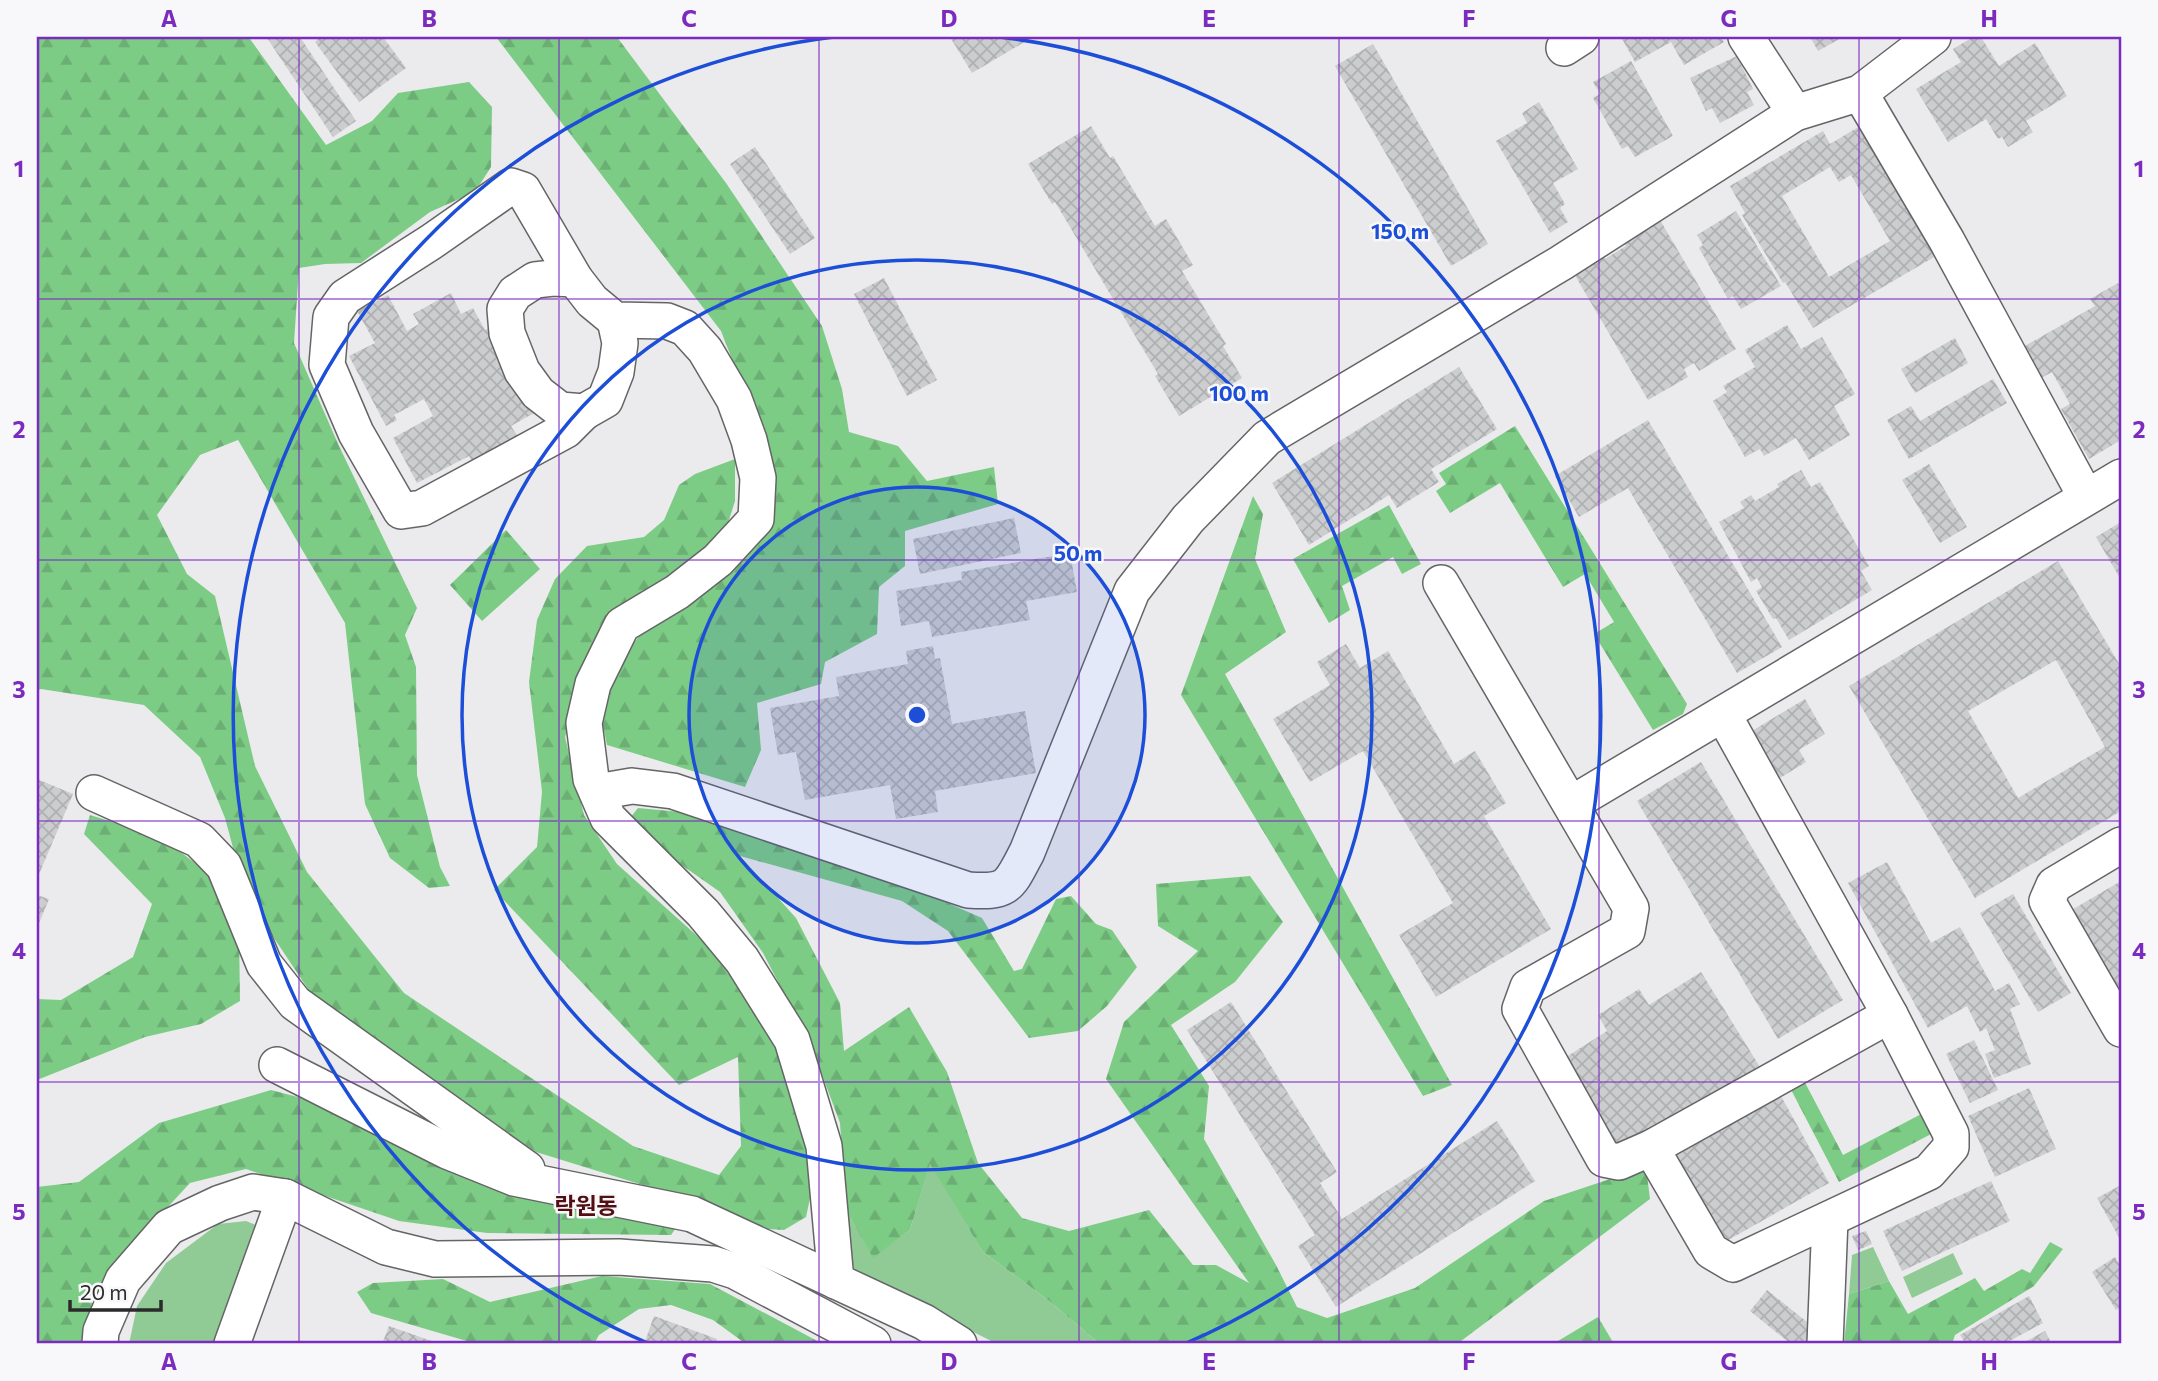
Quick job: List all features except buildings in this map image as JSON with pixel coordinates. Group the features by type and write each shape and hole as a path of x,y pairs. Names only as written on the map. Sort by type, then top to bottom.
{"street":[{"path":"1746,37 1795,113"},
{"path":"597,792 632,786 673,791 968,890 992,892 1011,882 1027,852 1132,591 1188,519 1267,438 1561,263 1795,113 1860,93 1931,37"},
{"path":"1860,93 1947,241 2086,497"},
{"path":"510,186 523,190 575,279 592,301 615,320 620,343 617,372 605,400 584,412 566,430 422,509 401,511 356,433 327,365 331,317 345,297 431,242 510,186"},
{"path":"575,279 535,280 515,293 505,309 507,333 522,371 538,393 560,410 584,412"},
{"path":"615,320 667,321 685,328 705,350 734,399 749,440 758,478 756,519 718,560 677,592 622,625 593,684 584,723 591,779 608,818 703,913 742,960 792,1040 824,1146 836,1281"},
{"path":"1571,804 2121,477"},
{"path":"1441,583 1631,908 1627,931 1528,987 1520,1009 1604,1159 1619,1162 1651,1148 1890,1015"},
{"path":"1651,1148 1711,1251 1733,1264 1929,1172 1951,1147 1951,1134 1890,1015 1723,714"},
{"path":"94,793 199,840 224,866 264,964 295,1003 550,1185"},
{"path":"2121,845 2054,885 2047,901 2121,1028"},
{"path":"276,1065 447,1151 514,1178 692,1214 924,1322 959,1344"},
{"path":"100,1344 101,1331 123,1280 169,1227 220,1203 253,1192 285,1197 386,1247 435,1259 619,1257 713,1264 735,1270 873,1344"},
{"path":"232,1344 285,1197"},
{"path":"1825,1344 1830,1219"}],"green space":[{"path":"37,37 245,37 250,39 326,145 372,121 398,93 469,82 492,107 491,167 475,192 430,212 361,263 299,268 294,343 339,446 417,608 405,635 416,667 417,775 440,867 450,886 429,888 390,858 365,804 345,623 238,440 200,455 157,515 187,574 215,596 255,766 307,872 404,993 633,1146 719,1175 741,1146 738,1057 679,1085 494,890 537,847 542,792 529,682 537,620 555,579 587,546 644,537 664,520 679,485 695,474 735,459 735,501 724,536 598,640 565,737 584,815 617,864 724,960 774,1040 815,1175 806,1217 784,1230 768,1229 688,1199 536,1152 314,998 246,896 225,818 200,757 144,705 37,690"},
{"path":"496,37 617,37 726,183 822,326 842,389 849,432 898,446 927,481 994,467 998,504 905,531 905,566 879,587 877,634 825,662 821,684 757,703 761,750 745,787 607,745 598,703 612,671 640,635 761,541 774,497 767,449 721,331"},
{"path":"1515,426 1687,704 1683,714 1653,730 1594,634 1614,622 1585,574 1563,587 1500,483 1450,513 1436,491 1446,484 1439,473"},
{"path":"1253,496 1263,514 1255,559 1286,632 1225,674 1452,1085 1423,1096 1181,695"},
{"path":"1389,505 1421,564 1402,574 1393,557 1342,586 1350,610 1329,623 1293,559"},
{"path":"506,530 540,569 482,621 450,585"},
{"path":"638,808 681,812 934,897 982,918 1014,971 1022,969 1056,899 1071,896 1096,924 1112,930 1137,967 1107,1006 1078,1031 1029,1038 948,931 902,901 740,856 796,918 840,1003 844,1051 909,1007 947,1072 978,1163 1022,1218 1069,1231 1149,1210 1193,1265 1216,1265 1249,1283 1106,1079 1124,1022 1198,951 1158,926 1156,884 1250,876 1283,922 1235,982 1171,1025 1209,1086 1204,1139 1297,1307 1327,1318 1415,1288 1544,1201 1646,1167 1650,1199 1457,1344 1100,1344 1048,1300 982,1251 930,1164 910,1230 873,1258 846,1210 840,1123 811,1045 763,953 720,892 673,859 630,818"},
{"path":"90,815 159,836 218,880 239,929 240,1001 201,1024 145,1037 37,1080 37,999 61,1000 133,957 152,904 84,834"},
{"path":"1801,1075 1843,1155 1927,1111 1937,1131 1839,1182 1787,1082"},
{"path":"271,1090 328,1105 680,1222 671,1235 487,1233 399,1221 246,1169 190,1183 107,1273 87,1318 81,1344 37,1344 37,1187 79,1182 159,1123"},
{"path":"930,1163 982,1251 1048,1300 1100,1344 997,1344 856,1272 848,1255 846,1210 873,1257 910,1230"},
{"path":"246,1221 256,1225 220,1344 129,1344 137,1306 166,1263 218,1224"},
{"path":"2050,1242 2063,1249 2034,1286 1955,1335 1952,1344 1844,1344 1849,1294 1889,1281 1908,1314 1975,1278 1984,1291 2022,1269 2030,1273"},
{"path":"1873,1247 1889,1281 1849,1294 1852,1255"},
{"path":"1953,1253 1963,1274 1912,1298 1903,1277"},
{"path":"602,1276 710,1284 823,1344 746,1344 713,1320 671,1305 639,1309 599,1335 594,1344 477,1344 371,1313 357,1292 373,1283 443,1279 490,1302"},
{"path":"1598,1317 1614,1344 1553,1344"}],"district":[{"name":"락원동","path":"586,1205"}]}
